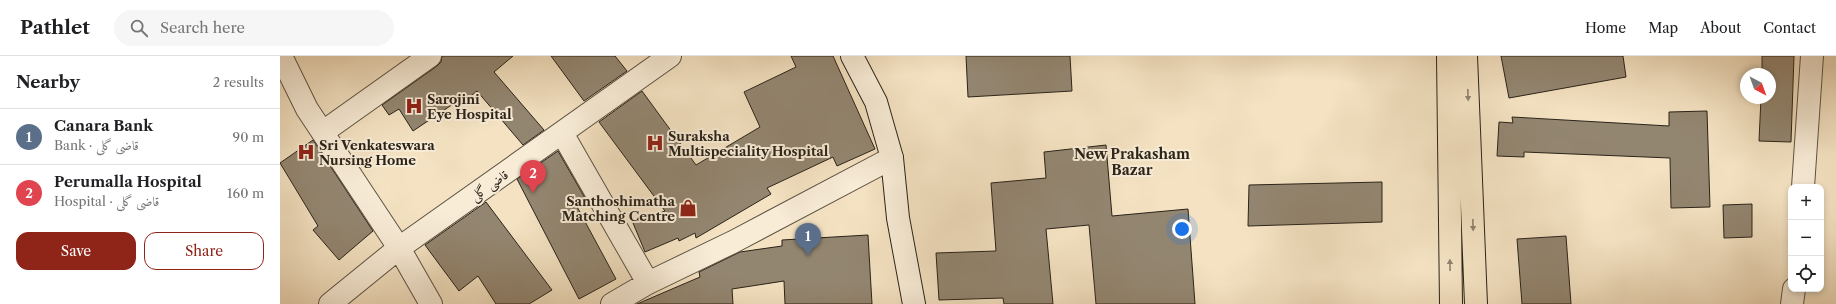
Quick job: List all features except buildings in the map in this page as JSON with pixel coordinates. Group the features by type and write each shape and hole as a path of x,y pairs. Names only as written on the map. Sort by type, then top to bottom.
{"highway":[{"path":"1448,56 1451,304"},
{"path":"1466,56 1476,304"}],"street":[{"path":"281,56 307,109 399,248 431,304"},
{"path":"322,132 430,56"},
{"name":"قاضی گلی","path":"330,304 399,248 670,56"},
{"path":"852,56 876,102 892,158 898,218 914,304"},
{"path":"1803,184 1812,56"},
{"path":"562,132 648,284"},
{"path":"612,304 892,158"},
{"path":"1792,304 1794,292"}],"place":[{"name":"Sarojini Eye Hospital","path":"414,106"},
{"name":"Suraksha Multispeciality Hospital","path":"655,143"},
{"name":"Sri Venkateswara Nursing Home","path":"306,152"},
{"name":"Perumalla Hospital","path":"533,193"},
{"name":"Santhoshimatha Matching Centre","path":"688,208"},
{"name":"Canara Bank","path":"808,256"}],"district":[{"name":"New Prakasham Bazar","path":"1132,162"}]}
